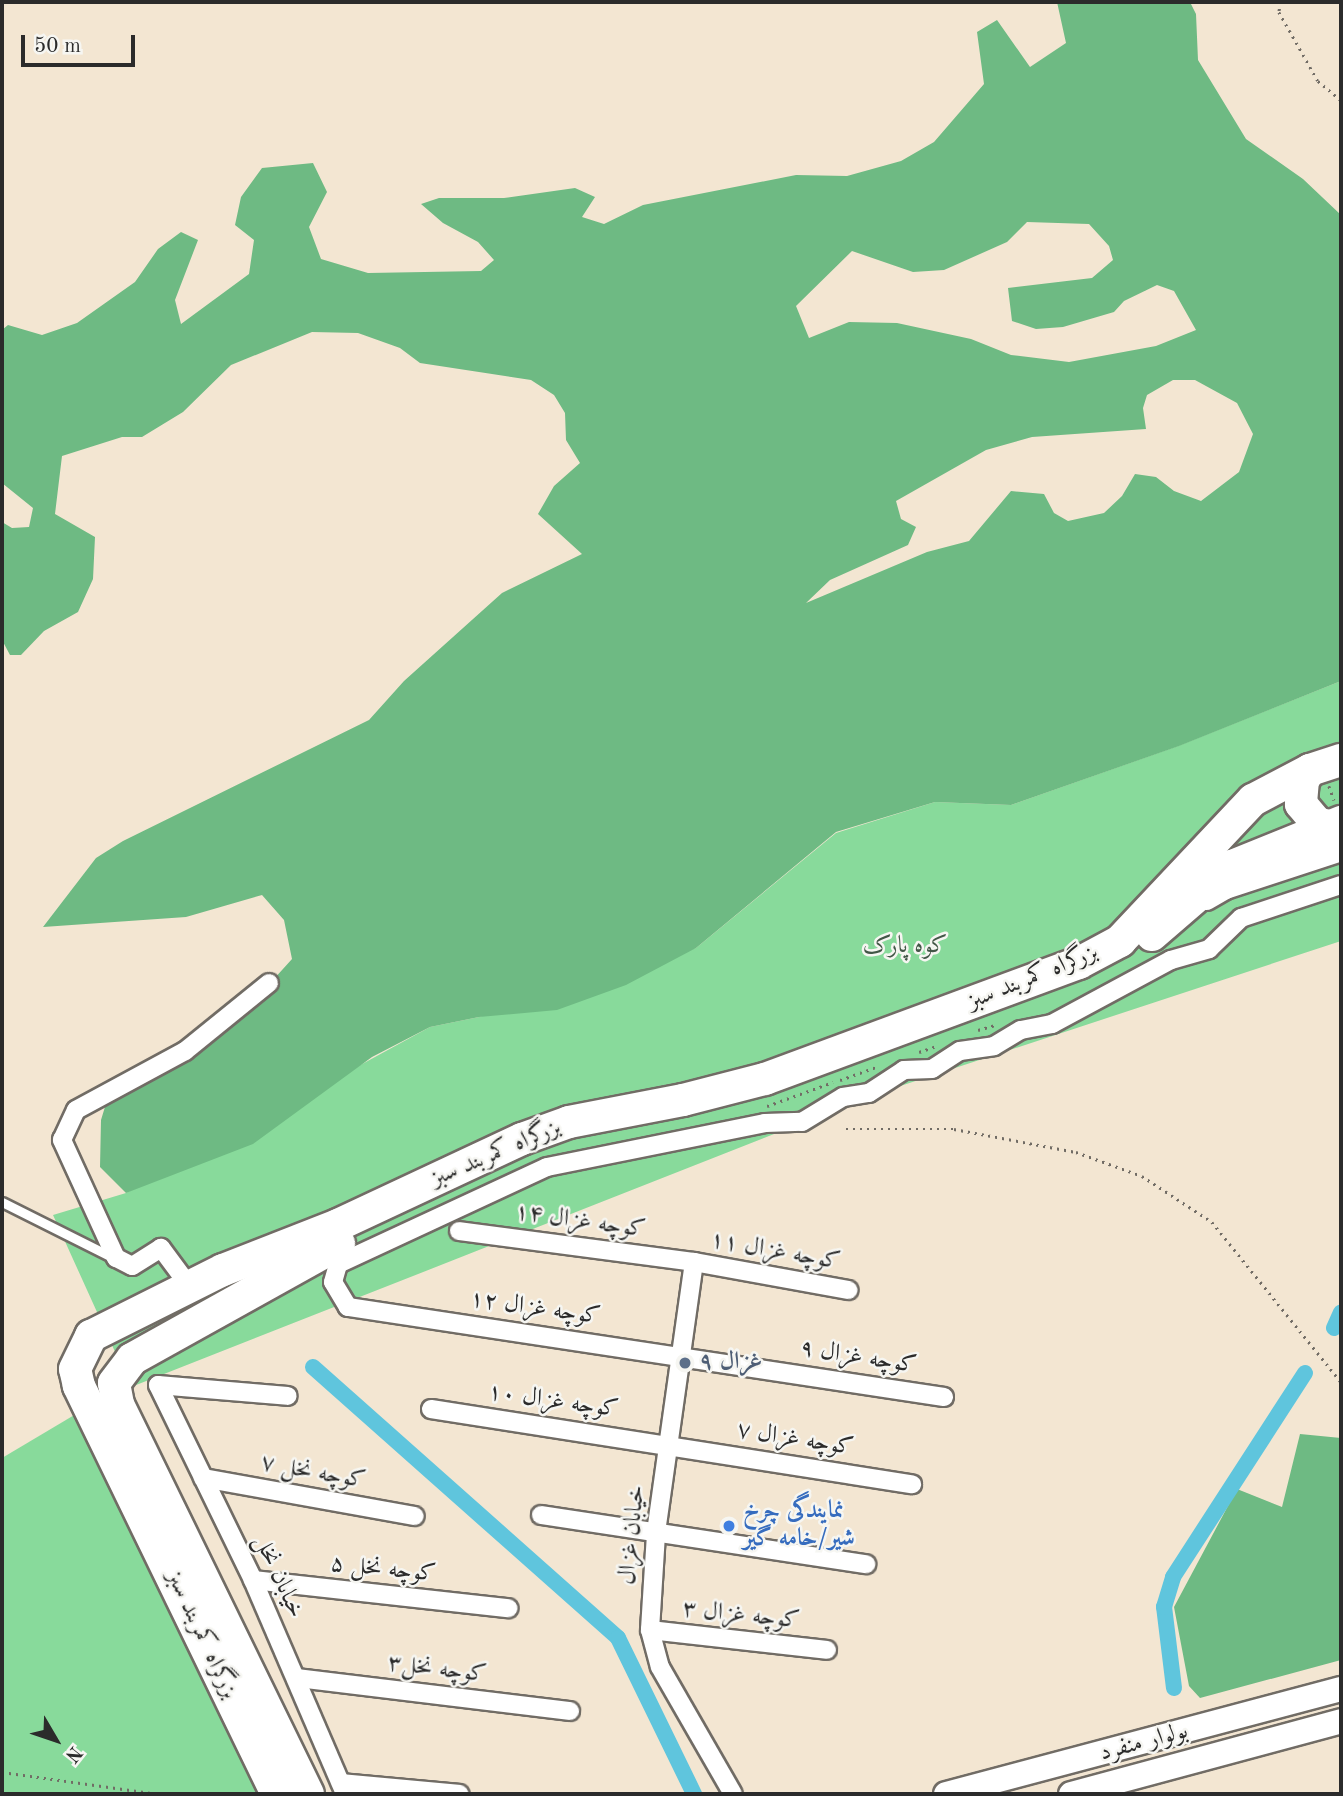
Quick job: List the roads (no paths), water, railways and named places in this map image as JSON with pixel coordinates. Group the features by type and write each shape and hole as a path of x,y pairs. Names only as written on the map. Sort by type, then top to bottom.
{"highway":[{"path":"1325,765 1303,780 1301,804 1317,823 1338,829"},
{"name":"بزرگراه کمربند سبز","path":"277,1794 93,1417 75,1369 91,1336 223,1270 328,1230 522,1139 569,1122 683,1100 765,1079 1079,963 1120,941 1253,800 1325,765"},
{"name":"بزرگراه کمربند سبز","path":"308,1794 118,1404 114,1383 132,1359 334,1246 540,1153 575,1140 771,1095 1084,982 1127,956 1232,866 1338,829"},
{"path":"223,1270 239,1283 236,1303"}],"street":[{"name":"کوچه غزال ۱۲","path":"681,1355 348,1307 333,1282 338,1264 431,1218 547,1167 765,1123 802,1122 843,1097 869,1093 904,1070 932,1069 960,1051 994,1046 1021,1030 1052,1024 1171,960 1209,950 1241,918 1341,885"},
{"path":"190,1287 161,1248 132,1266 116,1258 62,1140 76,1110 185,1051 269,983"},
{"name":"کوچه غزال ۱۴","path":"459,1231 694,1262"},
{"name":"کوچه غزال ۱۱","path":"694,1262 848,1290"},
{"name":"خیابان غزال","path":"694,1262 656,1534 650,1630 660,1667 733,1794"},
{"name":"کوچه غزال ۹","path":"681,1355 944,1397"},
{"name":"خیابان نخل","path":"288,1396 158,1385 253,1580 343,1789"},
{"name":"کوچه غزال ۱۰","path":"431,1409 669,1444"},
{"name":"کوچه غزال ۷","path":"669,1444 912,1484"},
{"name":"کوچه نخل ۷","path":"203,1478 415,1516"},
{"path":"541,1515 866,1564"},
{"name":"کوچه نخل ۵","path":"253,1580 508,1608"},
{"name":"کوچه غزال ۳","path":"650,1630 827,1650"},
{"name":"کوچه نخل۳","path":"297,1678 570,1711"},
{"name":"بولوار منفرد","path":"946,1794 1341,1689"},
{"name":"بولوار منفرد","path":"1069,1794 1341,1721"},
{"path":"1059,1766 1069,1794"},
{"path":"343,1789 459,1794"}],"lane":[{"path":"2,1202 116,1258"}],"waterway":[{"path":"1334,1328 1341,1312"},
{"path":"313,1367 618,1638 694,1794"},
{"path":"1174,1688 1164,1607 1173,1577 1305,1373"}],"place":[{"name":"غزال ۹","path":"685,1363"},
{"name":"نمایندگی چرخ شیر/خامه گیر","path":"729,1526"}],"park label":[{"name":"کوه پارک","path":"905,947"}]}
